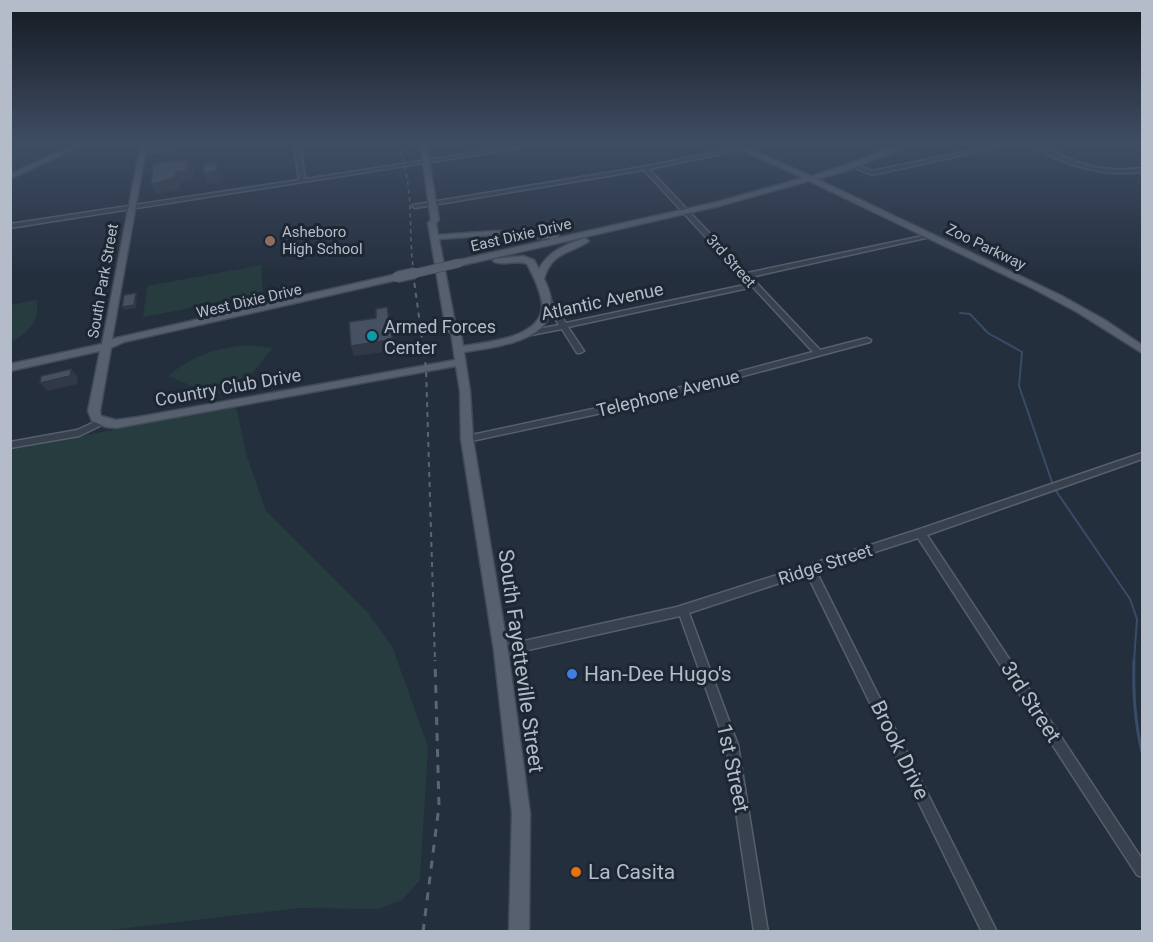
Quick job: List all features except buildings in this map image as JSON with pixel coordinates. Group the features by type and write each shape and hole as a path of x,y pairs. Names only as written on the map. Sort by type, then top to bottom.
{"main road":[{"name":"South Park Street","path":"100,422 94,411 135,187"},
{"name":"South Fayetteville Street","path":"429,187 435,220 438,222 447,277 443,281"},
{"name":"East Dixie Drive","path":"398,280 669,219 779,187"},
{"name":"Zoo Parkway","path":"831,187 1088,312 1143,350"},
{"name":"South Fayetteville Street","path":"435,220 432,223 450,324 448,328 458,392 463,397"},
{"path":"440,237 503,234 594,235"},
{"path":"486,259 518,243 517,238 503,234"},
{"path":"540,279 542,268 549,258 594,235"},
{"path":"486,259 527,259 531,262 549,303 544,320 526,334"},
{"name":"West Dixie Drive","path":"10,368 106,346 121,346 398,280"},
{"name":"South Fayetteville Street","path":"450,324 455,327 465,391 463,397 467,439 501,651 521,813 519,932"},
{"name":"Atlantic Avenue","path":"458,350 499,343 526,334"},
{"name":"Country Club Drive","path":"100,422 116,424 138,421 455,363"}],"street":[{"path":"10,226 269,187"},
{"path":"415,206 533,187"},
{"name":"3rd Street","path":"664,187 817,352"},
{"path":"745,276 930,235"},
{"name":"Atlantic Avenue","path":"526,334 753,285"},
{"path":"549,303 580,351"},
{"name":"Telephone Avenue","path":"467,439 625,405 867,340"},
{"name":"Country Club Drive","path":"10,445 79,433 100,422"},
{"name":"Ridge Street","path":"501,651 683,610 920,533 1143,456"},
{"name":"3rd Street","path":"920,533 1143,870"},
{"name":"Brook Drive","path":"810,569 990,932"},
{"name":"1st Street","path":"683,610 732,745 761,932"}],"green space":[{"path":"261,265 263,294 143,317 147,286"},
{"path":"36,300 35,320 28,330 11,342 11,305"},
{"path":"249,345 273,348 247,379 228,393 218,394 206,391 168,376 186,363 206,354"},
{"path":"236,407 247,457 266,511 367,612 392,646 428,747 420,880 402,900 379,909 299,908 101,931 11,931 11,449"}],"waterway":[{"path":"960,313 970,314 988,333 1022,352 1019,386 1054,488 1130,599 1137,619 1134,661"},
{"path":"1134,661 1135,706 1142,752"}],"railway":[{"path":"408,187 414,275"},
{"path":"413,273 426,368 435,661"},
{"path":"423,932 439,806 435,660"}],"place":[{"name":"Asheboro High School","path":"270,241"},
{"name":"Armed Forces Center","path":"372,336"},
{"name":"Han-Dee Hugo's","path":"572,674"},
{"name":"La Casita","path":"576,872"}]}
